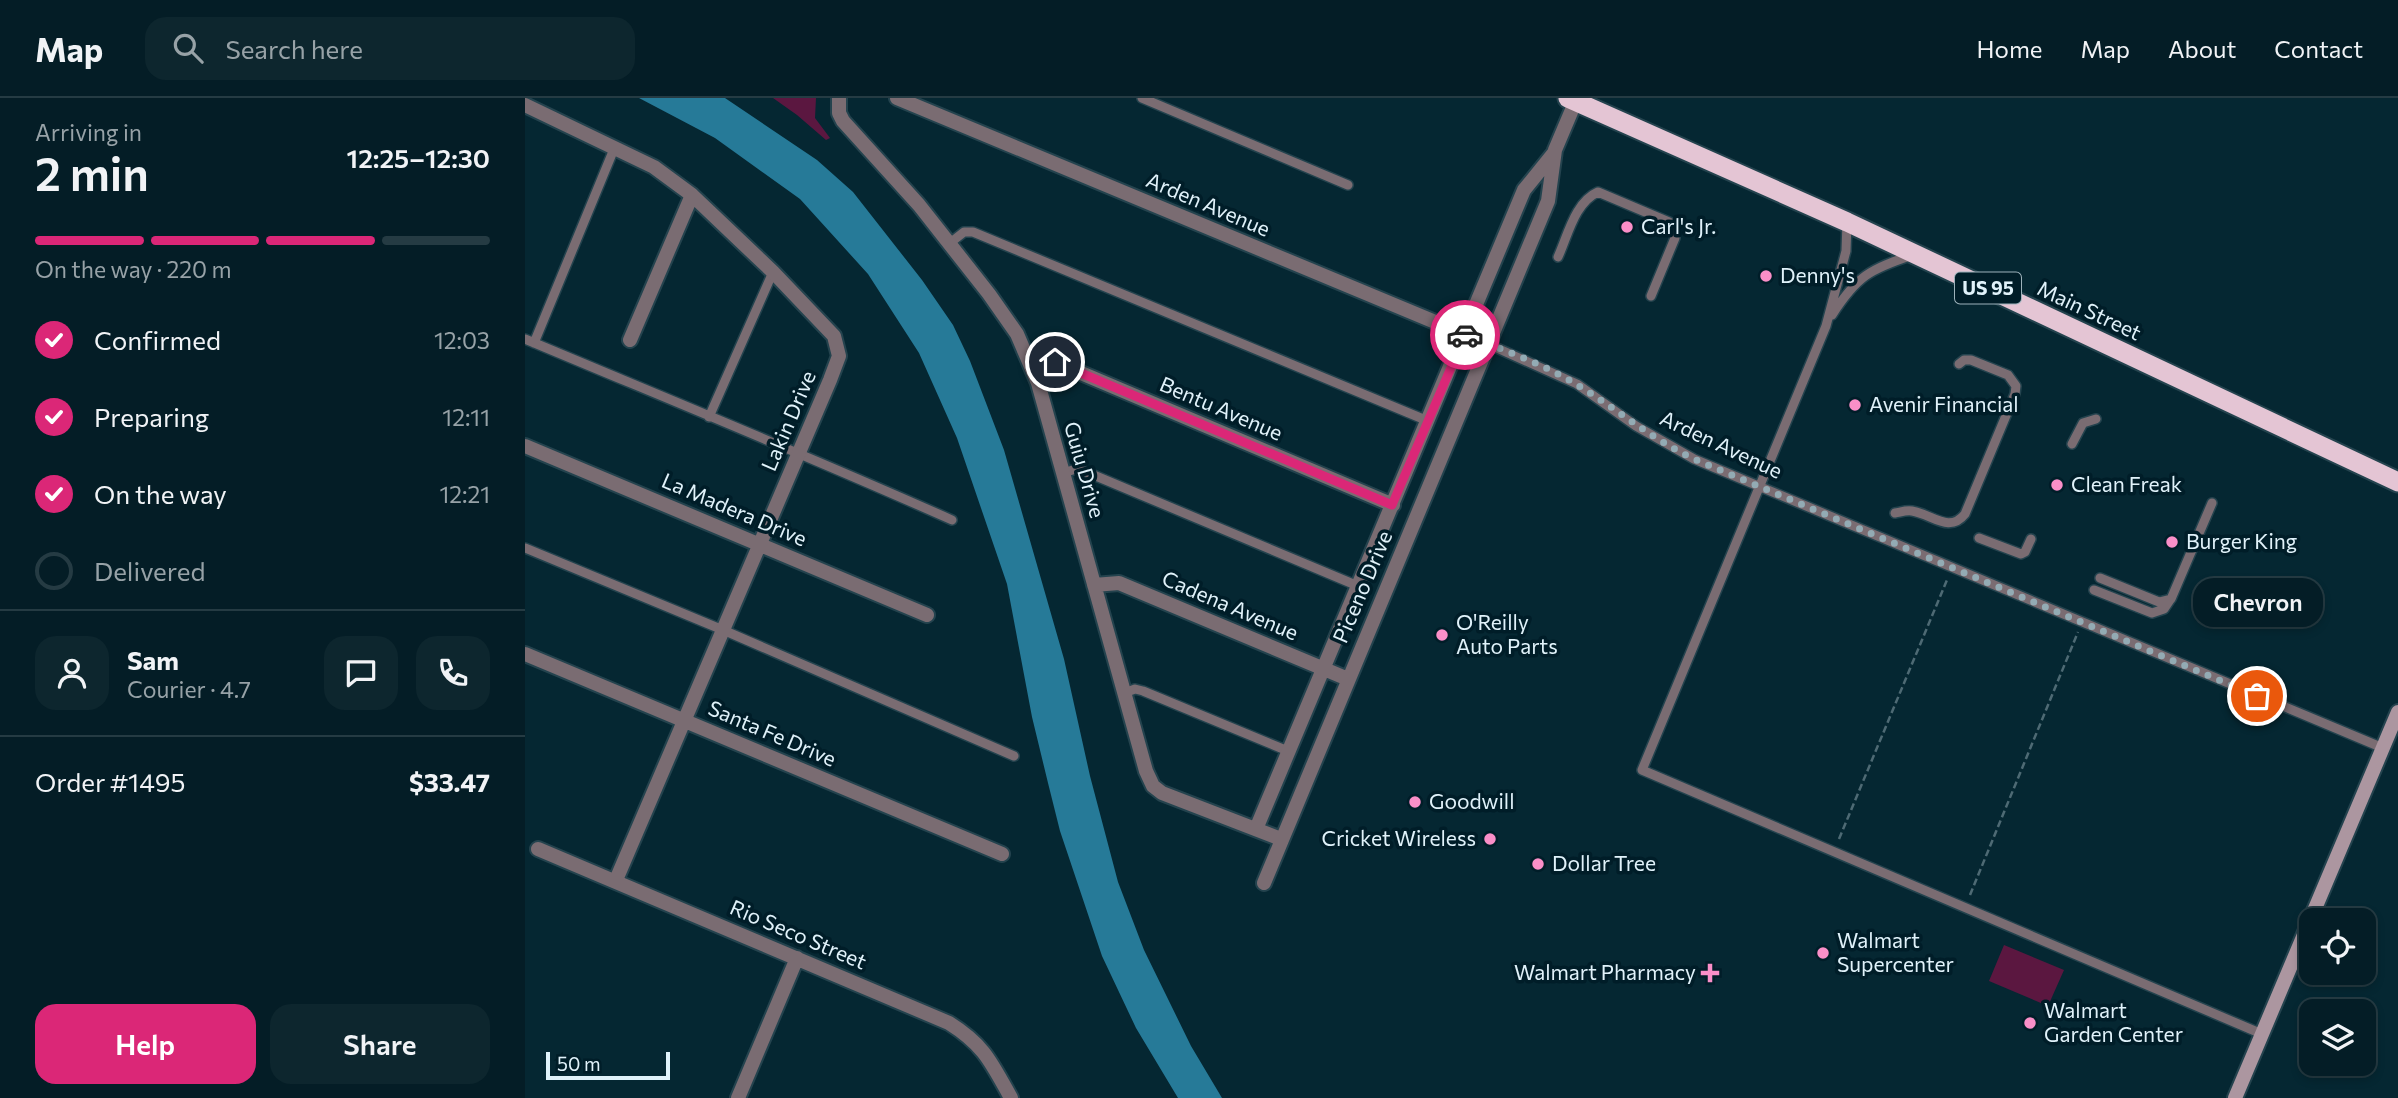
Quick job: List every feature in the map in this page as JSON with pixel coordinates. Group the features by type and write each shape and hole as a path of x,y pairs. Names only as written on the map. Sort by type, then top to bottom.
{"highway":[{"name":"Main Street","path":"1574,99 1916,254 2398,482"}],"main road":[{"path":"2235,1098 2398,712"}],"street":[{"name":"Guiu Drive","path":"839,98 839,113 843,121 950,243 1017,334 1031,367 1063,473 1146,771 1153,786 1162,793 1256,829"},
{"name":"Arden Avenue","path":"897,98 1488,344"},
{"name":"Piceno Drive","path":"1264,883 1548,201 1555,150 1574,99"},
{"name":"Lakin Drive","path":"525,105 654,167 692,195 773,272 834,336 839,356 616,880"},
{"name":"Piceno Drive","path":"1256,829 1524,190 1555,150"},
{"path":"630,340 692,195"},
{"name":"Bentu Avenue","path":"1031,367 1055,362 1392,505"},
{"name":"La Madera Drive","path":"525,446 927,615"},
{"name":"Cadena Avenue","path":"1094,585 1119,583 1348,679"},
{"name":"Santa Fe Drive","path":"525,654 1002,854"},
{"path":"1256,829 1281,839"},
{"name":"Rio Seco Street","path":"538,849 949,1023 971,1036 986,1053 1011,1098"},
{"path":"738,1098 797,958"}],"lane":[{"path":"1142,98 1347,185"},
{"path":"614,149 530,341 799,452 952,520"},
{"path":"1558,257 1582,204 1589,196 1598,192 1669,222 1674,230 1675,238 1651,296"},
{"path":"1847,222 1846,251 1826,326 1642,770 2262,1034"},
{"path":"950,243 964,232 973,232 1428,421"},
{"path":"1826,326 1847,292 1861,277 1883,265 1916,254"},
{"path":"709,417 773,272"},
{"name":"Arden Avenue","path":"1488,344 1577,384 1636,426 1680,452 2382,748"},
{"path":"1895,513 1915,511 1947,524 1959,521 1965,514 2016,386 2008,375 1971,360 1964,360 1959,364"},
{"path":"2072,443 2083,423 2096,419"},
{"path":"1063,473 1084,471 1358,586"},
{"path":"2094,590 2152,613 2164,609 2171,599 2212,503"},
{"path":"1979,538 2021,554 2025,552 2031,539"},
{"path":"525,548 1014,756"},
{"path":"2100,578 2159,602 2171,599"},
{"path":"1124,693 1135,689 1143,691 1289,751"}],"path":[{"path":"1834,852 1952,568"},
{"path":"1965,908 2082,622"}],"shaded area":[{"path":"773,98 816,98 815,118 830,138 826,140"},
{"path":"2004,945 2064,970 2048,1006 1989,981"}],"water":[{"path":"639,98 725,98 817,160 853,192 922,280 953,325 970,361 1004,450 1064,659 1090,776 1118,882 1144,950 1191,1046 1222,1098 1178,1098 1136,1028 1102,956 1060,831 1032,717 1007,584 957,438 919,353 868,274 800,199 715,138"}],"way so far":[{"path":"1465,335 1577,384 1656,439 1694,459 2257,696"}],"place":[{"name":"Carl's Jr.","path":"1627,227"},
{"name":"Denny's","path":"1766,276"},
{"name":"Avenir Financial","path":"1855,405"},
{"name":"Clean Freak","path":"2057,485"},
{"name":"Burger King","path":"2172,542"},
{"name":"O'Reilly Auto Parts","path":"1442,635"},
{"name":"Chevron","path":"2257,696"},
{"name":"Goodwill","path":"1415,802"},
{"name":"Cricket Wireless","path":"1490,839"},
{"name":"Dollar Tree","path":"1538,864"},
{"name":"Walmart Supercenter","path":"1823,953"},
{"name":"Walmart Pharmacy","path":"1710,973"},
{"name":"Walmart Garden Center","path":"2030,1023"}],"route":[{"path":"1055,362 1392,505 1465,335"}]}
